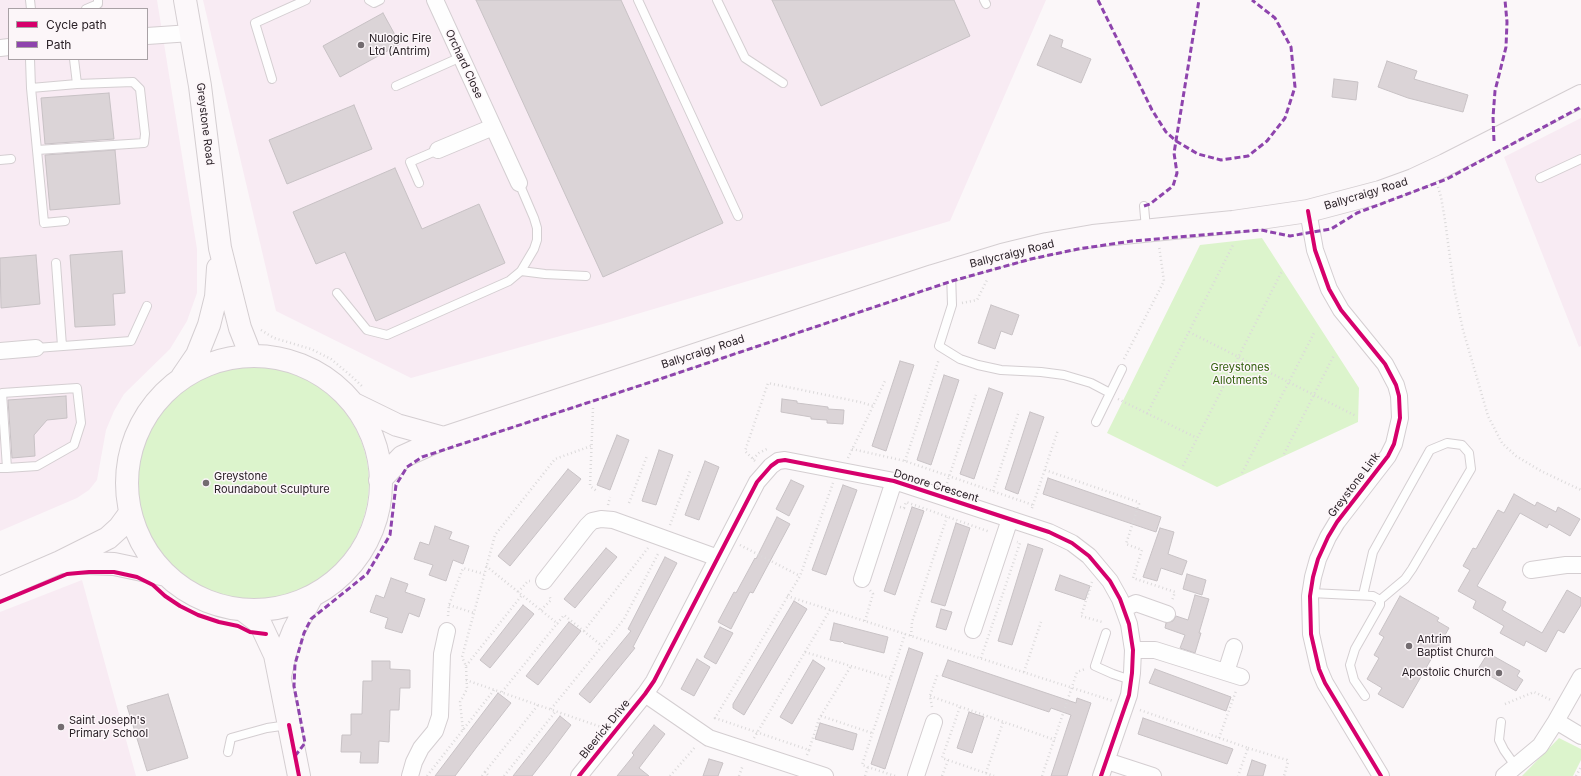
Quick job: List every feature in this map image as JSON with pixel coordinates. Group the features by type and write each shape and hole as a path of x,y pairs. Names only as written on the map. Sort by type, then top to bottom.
{"main road":[{"name":"Greystone Road","path":"185,0 200,86 220,248 240,328 251,356"},
{"name":"Ballycraigy Road","path":"380,480 402,457 444,438 951,270 1002,255 1046,244 1093,236 1152,234 1308,210 1380,192 1431,172 1581,96"},
{"name":"Greystone Road","path":"181,378 197,355 209,325 216,297 220,248"},
{"path":"360,398 368,428 377,453 380,480 379,500 375,520 368,539 345,572 312,596 279,608 243,610 215,604 189,592 166,575 144,547 130,513 126,483 130,452 141,424 158,399 181,378 197,369 233,357 251,356 302,365 360,398 397,425 444,438"},
{"path":"0,588 60,562 108,538 119,528 130,513"},
{"path":"60,562 114,564 166,575"},
{"path":"280,677 286,650 294,630 312,596"},
{"path":"243,610 260,623 275,655 299,776"}],"street":[{"name":"Orchard Close","path":"435,0 518,183"},
{"path":"148,36 191,33"},
{"path":"438,150 493,127"},
{"name":"Greystone Link","path":"1308,210 1315,250 1329,289 1341,310 1385,364 1396,385 1400,406 1399,424 1394,444 1388,456 1337,522 1328,537 1318,559 1310,594 1311,634 1319,669 1325,684 1381,776"},
{"path":"0,351 36,348"},
{"name":"Donore Crescent","path":"645,694 662,667 752,492 766,471 773,464 786,460 894,481 1049,532 1072,543 1088,556 1102,570 1114,586 1125,608 1131,631 1133,650 1131,680 1126,705 1104,769 1152,776"},
{"name":"Donore Crescent","path":"862,579 894,481"},
{"path":"544,581 587,526 594,521 601,519 609,519 718,558"},
{"path":"973,630 1010,519"},
{"path":"1531,570 1566,565 1581,565"},
{"path":"1125,608 1136,603 1167,614"},
{"path":"410,776 414,762 421,748 435,730 440,716 442,654 448,631"},
{"path":"1226,672 1234,647"},
{"path":"1133,650 1155,650 1241,677"},
{"path":"1510,771 1540,746 1581,676"},
{"path":"645,694 704,735 801,772 825,776"},
{"name":"Bleerick Drive","path":"579,776 645,694"},
{"path":"1556,721 1581,736"},
{"path":"916,776 934,722"}],"lane":[{"path":"88,8 98,4 98,0"},
{"path":"272,79 255,23 306,0"},
{"path":"369,0 374,2 380,0"},
{"path":"638,0 738,216"},
{"path":"717,0 745,58 783,83"},
{"path":"396,86 461,57"},
{"path":"30,60 31,88 44,223 65,221"},
{"path":"74,60 77,84"},
{"path":"31,88 77,84 133,82 140,89 145,134 144,143 37,150"},
{"path":"419,183 410,162 438,150"},
{"path":"0,160 11,159"},
{"path":"1540,178 1581,159"},
{"path":"337,293 367,330 387,335 508,281 521,271 534,249 537,240 537,228 534,218 518,183"},
{"path":"1144,206 1152,234"},
{"path":"56,263 62,346"},
{"path":"951,270 952,305 939,346 960,359 978,365 1001,370 1064,375 1091,383 1110,393"},
{"path":"521,271 586,276"},
{"path":"36,348 131,341 147,306"},
{"path":"1096,422 1122,369"},
{"path":"77,388 81,423 74,445 37,466 4,468 2,394 77,388"},
{"path":"1363,595 1372,552 1430,450 1446,443 1462,445 1469,453 1471,469 1412,569 1405,579 1380,600 1380,605 1355,649 1350,665 1354,680 1365,696"},
{"path":"1310,594 1363,595 1373,596 1380,600"},
{"path":"1106,633 1095,666 1131,680"},
{"path":"1501,722 1499,740 1504,750 1510,771"},
{"path":"228,752 231,738 267,728 289,725"}],"path":[{"path":"1431,172 1441,197 1454,288 1488,416 1502,443 1516,456 1541,471 1581,490"},
{"path":"1122,369 1121,364 1164,281 1152,234"},
{"path":"1147,414 1233,246"},
{"path":"1183,466 1282,271"},
{"path":"952,305 977,300 989,275"},
{"path":"257,326 260,330 274,338 311,350 331,359 350,374 360,398"},
{"path":"1189,332 1356,416"},
{"path":"1242,473 1314,333"},
{"path":"905,462 938,359 939,346"},
{"path":"1284,454 1334,355"},
{"path":"886,379 852,449 905,462 1033,504"},
{"path":"766,471 745,451 768,383 873,406"},
{"path":"949,476 976,395"},
{"path":"593,401 590,486 598,492"},
{"path":"1122,403 1197,438"},
{"path":"993,491 1019,411"},
{"path":"1026,524 1058,430"},
{"path":"463,730 460,702 467,689 466,666 462,657 495,535 555,459 591,446"},
{"path":"629,503 647,456"},
{"path":"809,750 715,718 800,576 838,470"},
{"path":"1045,470 1138,502 1139,504 1126,544 1142,550 1133,578"},
{"path":"584,632 661,537 690,471"},
{"path":"887,502 904,508 906,502 1004,538"},
{"path":"911,636 912,622 947,517"},
{"path":"552,709 624,619 660,549 661,537"},
{"path":"728,538 800,576"},
{"path":"486,566 558,624"},
{"path":"448,631 449,605 463,568 484,574"},
{"path":"1102,570 1094,578 1081,616 1131,631"},
{"path":"862,579 873,594 864,621"},
{"path":"466,666 522,595"},
{"path":"787,596 1126,705 1248,748 1287,760 1288,762 1284,776"},
{"path":"449,605 474,613"},
{"path":"757,732 830,610"},
{"path":"502,692 564,616 602,646"},
{"path":"1024,672 1041,622"},
{"path":"895,776 862,765 905,634"},
{"path":"805,652 890,678"},
{"path":"801,772 821,716 851,666"},
{"path":"1042,776 1078,672 1095,666"},
{"path":"934,722 930,696 938,673"},
{"path":"1219,738 1241,677"},
{"path":"466,680 592,723 614,733"},
{"path":"426,776 494,690"},
{"path":"1505,704 1534,692 1564,707"},
{"path":"930,696 1055,740"},
{"path":"482,776 538,705"},
{"path":"960,707 942,758 994,776"},
{"path":"504,776 556,711"},
{"path":"821,716 872,733"},
{"path":"986,773 1003,722"},
{"path":"670,776 704,735"},
{"path":"1238,776 1248,748"},
{"path":"942,776 948,760"},
{"path":"865,776 868,767"},
{"path":"1576,776 1581,768"},
{"path":"485,772 488,775 487,776"}],"shaded area":[{"path":"0,0 157,0 197,249 197,293 187,321 170,349 124,394 114,411 106,430 97,480 89,490 77,498 0,531"},
{"path":"203,0 1046,0 950,221 610,322 411,378 276,311"},
{"path":"1581,118 1581,346 1579,347 1504,157"},
{"name":"Saint Joseph's Primary School","path":"82,580 136,776 0,776 0,612"}],"green space":[{"name":"Greystones Allotments","path":"1262,238 1359,388 1358,422 1217,487 1107,433 1200,245"},
{"path":"252,366 286,371 297,375 317,386 335,400 349,418 360,438 364,449 369,483 364,517 360,528 349,548 335,566 317,580 297,591 286,595 252,600 218,595 207,591 187,580 169,566 155,548 144,528 140,517 135,483 140,449 144,438 155,418 169,400 187,386 207,375 218,371"},
{"path":"1559,738 1581,749 1581,760 1573,776 1522,776"}],"building":[{"path":"476,0 621,0 723,223 603,277"},
{"path":"772,0 954,0 970,36 821,106"},
{"name":"Nulogic Fire Ltd (Antrim)","path":"383,13 400,44 340,77 323,46"},
{"path":"1050,35 1063,40 1061,47 1091,59 1081,83 1037,65"},
{"path":"1387,61 1417,71 1414,79 1468,95 1463,112 1408,98 1378,87"},
{"path":"1334,79 1358,82 1356,100 1332,97"},
{"path":"109,93 114,139 45,144 41,98"},
{"path":"354,105 372,149 287,184 269,140"},
{"path":"115,150 120,204 50,210 45,155"},
{"path":"395,168 422,229 479,204 505,263 376,321 345,252 316,264 293,212"},
{"path":"122,251 125,293 113,294 115,325 75,327 70,255"},
{"path":"36,255 40,304 1,308 0,258"},
{"path":"991,305 1019,315 1012,335 1001,331 995,349 978,343"},
{"path":"900,361 914,365 886,451 872,446"},
{"path":"944,375 959,380 931,465 917,460"},
{"path":"989,388 1003,393 974,479 960,474"},
{"path":"66,396 67,418 47,420 34,435 35,456 12,458 8,400"},
{"path":"782,399 797,401 797,403 828,407 828,409 844,410 843,424 827,423 827,420 811,419 811,417 781,412"},
{"path":"1030,412 1044,417 1018,494 1005,489"},
{"path":"617,435 629,440 610,490 597,485"},
{"path":"659,450 673,455 656,505 642,501"},
{"path":"705,461 719,467 699,520 685,515"},
{"path":"568,469 581,479 510,566 498,556"},
{"path":"1048,478 1161,517 1156,532 1043,494"},
{"path":"791,480 804,486 789,516 776,509"},
{"path":"843,485 857,490 826,575 812,570"},
{"path":"1514,494 1535,506 1537,502 1556,512 1558,507 1580,519 1570,536 1549,524 1547,528 1520,513 1477,586 1506,602 1502,610 1542,633 1567,590 1581,598 1581,605 1564,633 1558,630 1546,652 1526,641 1524,646 1500,633 1504,626 1473,608 1476,601 1458,591 1470,570 1463,566 1473,548 1476,549 1498,510 1504,513"},
{"path":"912,507 924,511 895,595 884,591"},
{"path":"777,517 790,524 753,593 750,592 731,629 718,622 734,592 736,593 755,558 756,559"},
{"path":"956,523 970,528 945,606 931,602"},
{"path":"435,526 452,532 449,539 469,546 463,564 453,560 446,581 429,575 433,565 414,559 420,542 429,545"},
{"path":"1160,528 1174,532 1168,554 1187,561 1182,575 1161,568 1157,581 1143,577"},
{"path":"1028,544 1043,549 1012,645 998,641"},
{"path":"606,548 617,557 575,608 564,599"},
{"path":"665,557 677,563 633,647 635,648 590,703 579,694 631,631 628,629"},
{"path":"1187,574 1206,580 1202,595 1183,589"},
{"path":"1060,575 1090,586 1085,600 1055,590"},
{"path":"391,578 408,584 405,592 425,599 419,617 409,613 402,633 385,628 388,618 370,612 376,595 384,598"},
{"path":"1195,595 1209,599 1195,653 1180,648 1185,635 1165,628 1166,623 1173,621 1176,616 1188,620"},
{"name":"Antrim Baptist Church","path":"1400,596 1439,618 1437,621 1449,628 1403,708 1378,694 1382,688 1367,679 1379,658 1374,655 1384,637 1379,634"},
{"path":"794,601 807,609 744,715 733,708 733,704"},
{"path":"523,605 534,614 490,668 480,660"},
{"path":"941,609 952,612 946,630 936,627"},
{"path":"569,622 581,631 538,685 526,676"},
{"path":"834,623 888,637 884,653 844,643 842,641 830,640"},
{"path":"720,627 733,633 716,664 704,657"},
{"path":"909,648 923,653 885,769 871,764"},
{"name":"Apostolic Church","path":"1488,653 1520,671 1517,676 1523,680 1516,691 1478,669"},
{"path":"697,659 710,667 694,696 681,689"},
{"path":"813,660 825,668 792,724 780,717"},
{"path":"948,660 1076,703 1077,698 1091,703 1067,776 1051,776 1071,715 1051,708 1049,712 942,676"},
{"path":"372,661 390,661 390,669 410,670 410,688 400,688 399,710 390,710 389,742 379,741 378,763 360,763 361,752 341,752 342,735 351,735 351,714 362,714 363,681 372,681"},
{"path":"1155,669 1231,697 1226,711 1149,683"},
{"path":"498,693 511,703 455,776 435,776"},
{"path":"168,694 188,758 147,771 127,706"},
{"path":"969,712 984,717 972,753 957,748"},
{"path":"560,716 571,725 532,776 513,776"},
{"path":"1143,718 1233,749 1227,764 1138,734"},
{"path":"820,723 857,734 853,750 815,739"},
{"path":"654,725 665,734 639,768 649,776 617,776 634,755 632,753"},
{"path":"709,759 723,763 718,776 703,776"},
{"path":"1252,760 1266,765 1263,776 1247,776"}],"marked path":[{"path":"1098,0 1152,110 1166,132 1176,141 1198,154 1221,160 1248,156 1267,141 1285,118 1295,87 1291,47 1275,18 1252,0"},
{"path":"1144,206 1150,204 1173,186 1177,173 1174,153 1199,0"},
{"path":"1494,141 1493,117 1495,91 1506,47 1507,22 1505,0"},
{"path":"295,756 305,743 294,686 295,664 304,633 311,619 367,574 390,535 396,485 407,467 422,457 952,281 1031,259 1078,249 1132,241 1261,230 1290,236 1331,229 1357,213 1447,179 1581,107"}],"cycle path":[{"path":"1308,211 1315,250 1329,289 1341,310 1385,364 1396,385 1399,396 1400,418 1394,444 1388,456 1337,522 1328,537 1318,559 1310,596 1311,634 1319,669 1325,683 1381,776"},
{"path":"579,776 654,681 757,482 771,466 778,461 785,460 894,481 1049,532 1072,543 1089,556 1110,581 1120,599 1129,624 1133,650 1129,695 1101,776"},
{"path":"0,602 67,574 114,572 137,577 153,585 165,596 198,615 238,626 250,632 266,634"},
{"path":"289,725 299,776"}],"place":[{"name":"Nulogic Fire Ltd (Antrim)","path":"361,45"},
{"name":"Greystone Roundabout Sculpture","path":"206,483"},
{"name":"Antrim Baptist Church","path":"1409,646"},
{"name":"Apostolic Church","path":"1499,673"},
{"name":"Saint Joseph's Primary School","path":"61,727"}]}
